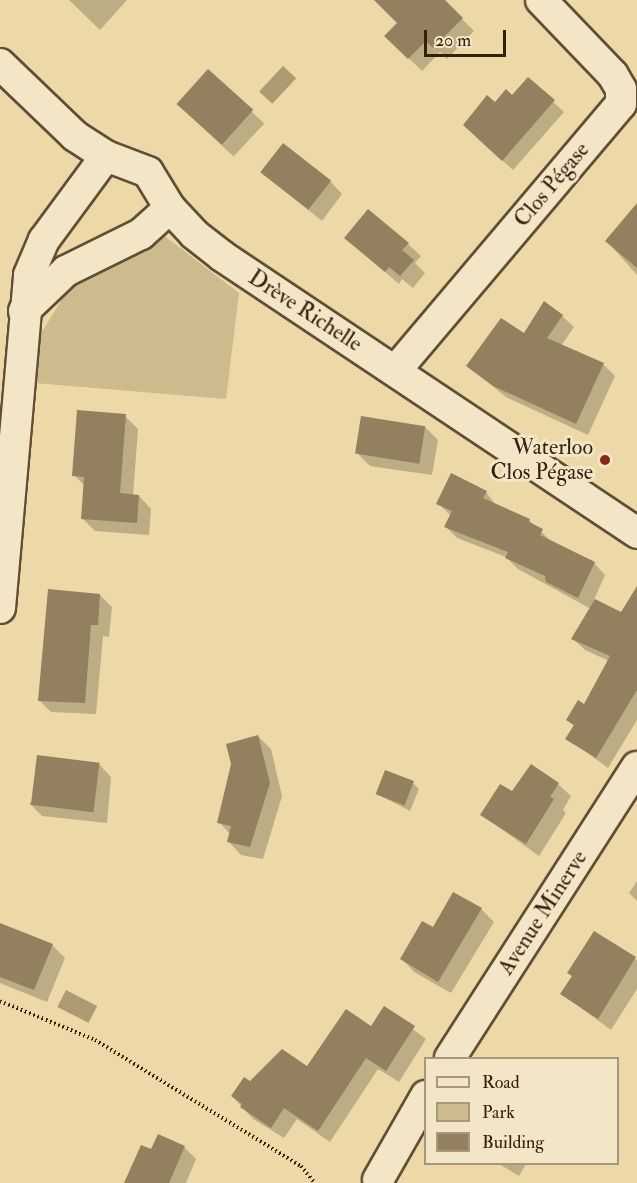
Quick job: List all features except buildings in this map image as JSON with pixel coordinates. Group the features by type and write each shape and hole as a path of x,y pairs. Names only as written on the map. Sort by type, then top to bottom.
{"street":[{"name":"Clos Pégase","path":"396,370 621,104 621,89 614,75 541,0"},
{"name":"Drève Richelle","path":"0,64 75,136 106,156 148,172 170,208 194,234 222,256 637,533"},
{"path":"0,608 29,275 44,240 106,156"},
{"path":"24,312 66,271 141,234 170,208"},
{"name":"Avenue Minerve","path":"451,1057 637,767"},
{"path":"379,1182 424,1100"}],"path":[{"path":"0,1001 95,1040 301,1166 315,1183"}],"green space":[{"path":"162,234 239,293 226,399 35,383 40,335 64,296 88,275 140,252"}],"shaded area":[{"path":"283,66 296,78 272,104 259,92"},
{"path":"66,990 97,1006 89,1023 57,1007"}],"place":[{"name":"Waterloo Clos Pégase","path":"605,460"}]}
